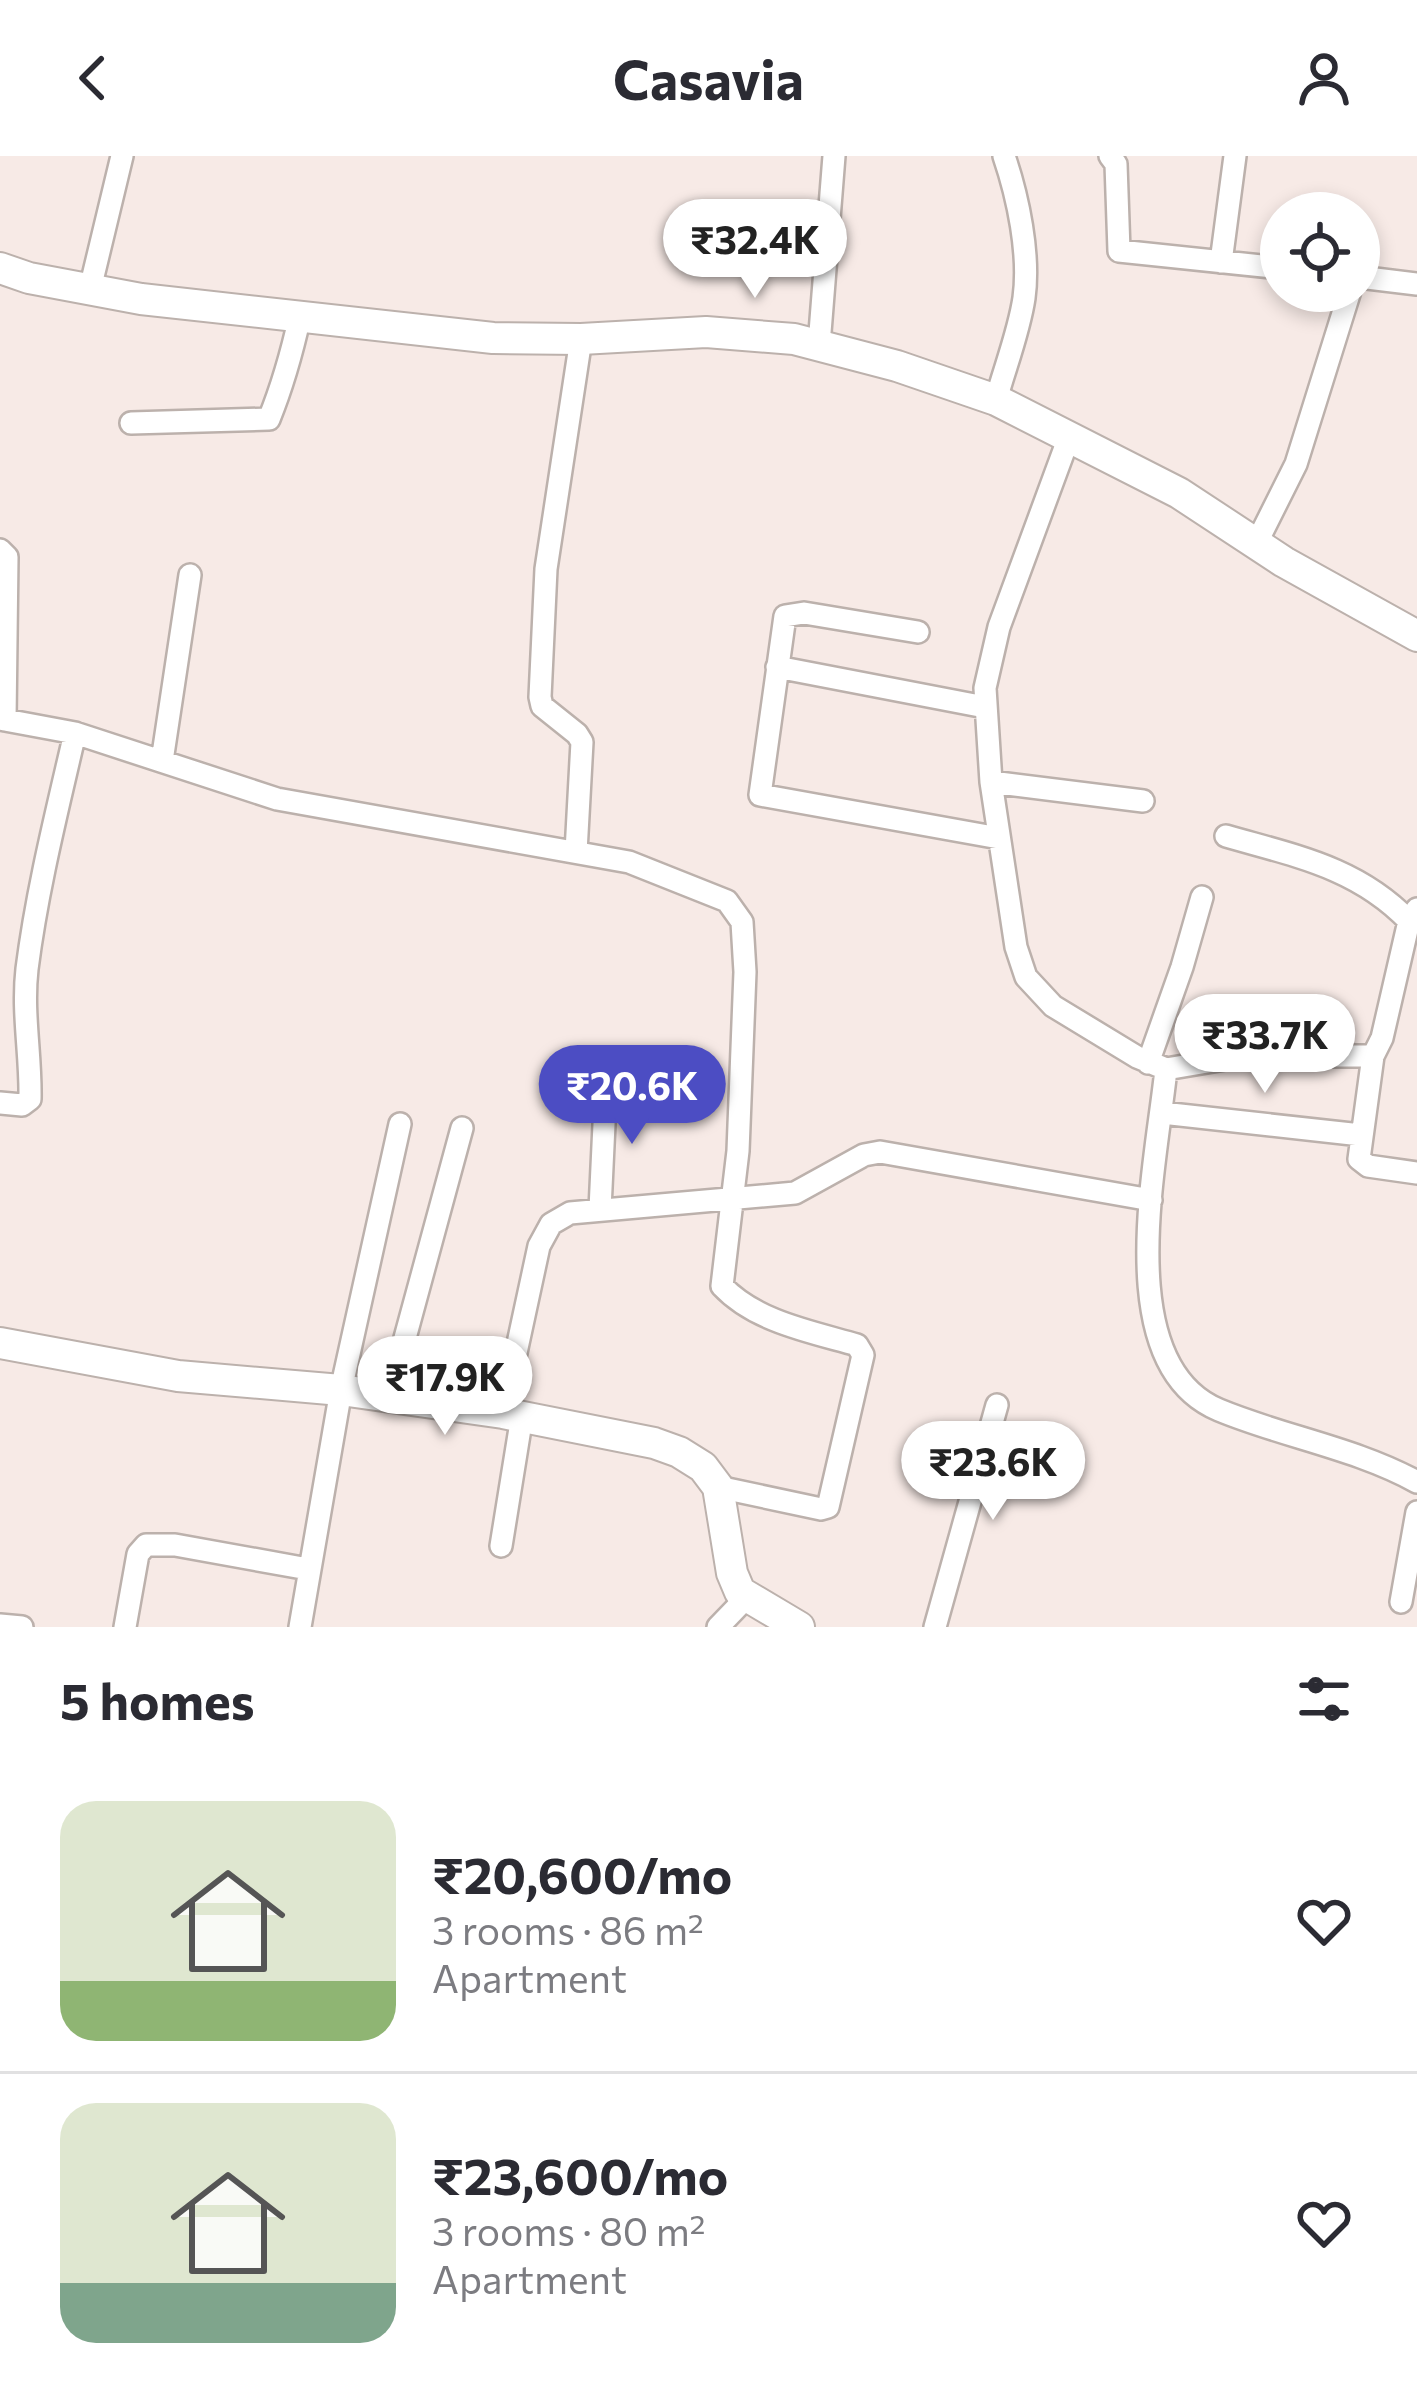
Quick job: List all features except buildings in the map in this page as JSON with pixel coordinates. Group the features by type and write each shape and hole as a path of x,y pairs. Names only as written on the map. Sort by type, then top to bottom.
{"street":[{"path":"90,289 122,156"},
{"path":"819,345 834,156"},
{"path":"996,400 1024,301 1025,281 1004,156"},
{"path":"1110,156 1116,164 1119,250 1260,266"},
{"path":"1221,262 1235,156"},
{"path":"0,268 90,289 493,338 750,334 819,345 996,400 1179,493 1256,544 1417,636"},
{"path":"1380,280 1417,284"},
{"path":"1256,544 1296,464 1343,312"},
{"path":"131,422 269,419 273,399 287,376 299,316"},
{"path":"576,852 582,742 542,706 540,698 546,569 581,339"},
{"path":"1069,437 999,627 985,707 999,838 1016,946 1026,977 1053,1006 1157,1066 1243,1056 1373,1056"},
{"path":"0,550 7,557 2,720 75,733 277,800 629,862 718,894 740,914 745,972 734,1198 721,1275 724,1289 801,1332 857,1346 863,1355 828,1507 718,1487"},
{"path":"161,761 190,575"},
{"path":"918,632 789,614 783,620 759,788 762,797 999,838"},
{"path":"777,668 985,707"},
{"path":"0,1103 22,1105 30,1099 27,968 75,733"},
{"path":"991,782 1143,801"},
{"path":"1226,836 1348,874 1413,915 1382,1038 1373,1056 1361,1163 1417,1173"},
{"path":"1202,897 1157,1066 1162,1113 1148,1270 1165,1352 1182,1384 1219,1410 1357,1456 1417,1482"},
{"path":"600,1209 607,1082"},
{"path":"1162,1113 1361,1135"},
{"path":"300,1627 341,1390 400,1124"},
{"path":"389,1397 462,1128"},
{"path":"501,1546 512,1415 543,1235 558,1217 600,1209 795,1193 864,1155 880,1152 1151,1200"},
{"path":"0,1342 178,1376 341,1390 512,1415 654,1443 691,1458 718,1487 732,1574 740,1592 799,1627"},
{"path":"935,1627 997,1405"},
{"path":"1401,1602 1417,1512"},
{"path":"125,1627 138,1554 146,1545 175,1545 308,1569"},
{"path":"718,1627 746,1598"},
{"path":"0,1624 22,1627"}]}
